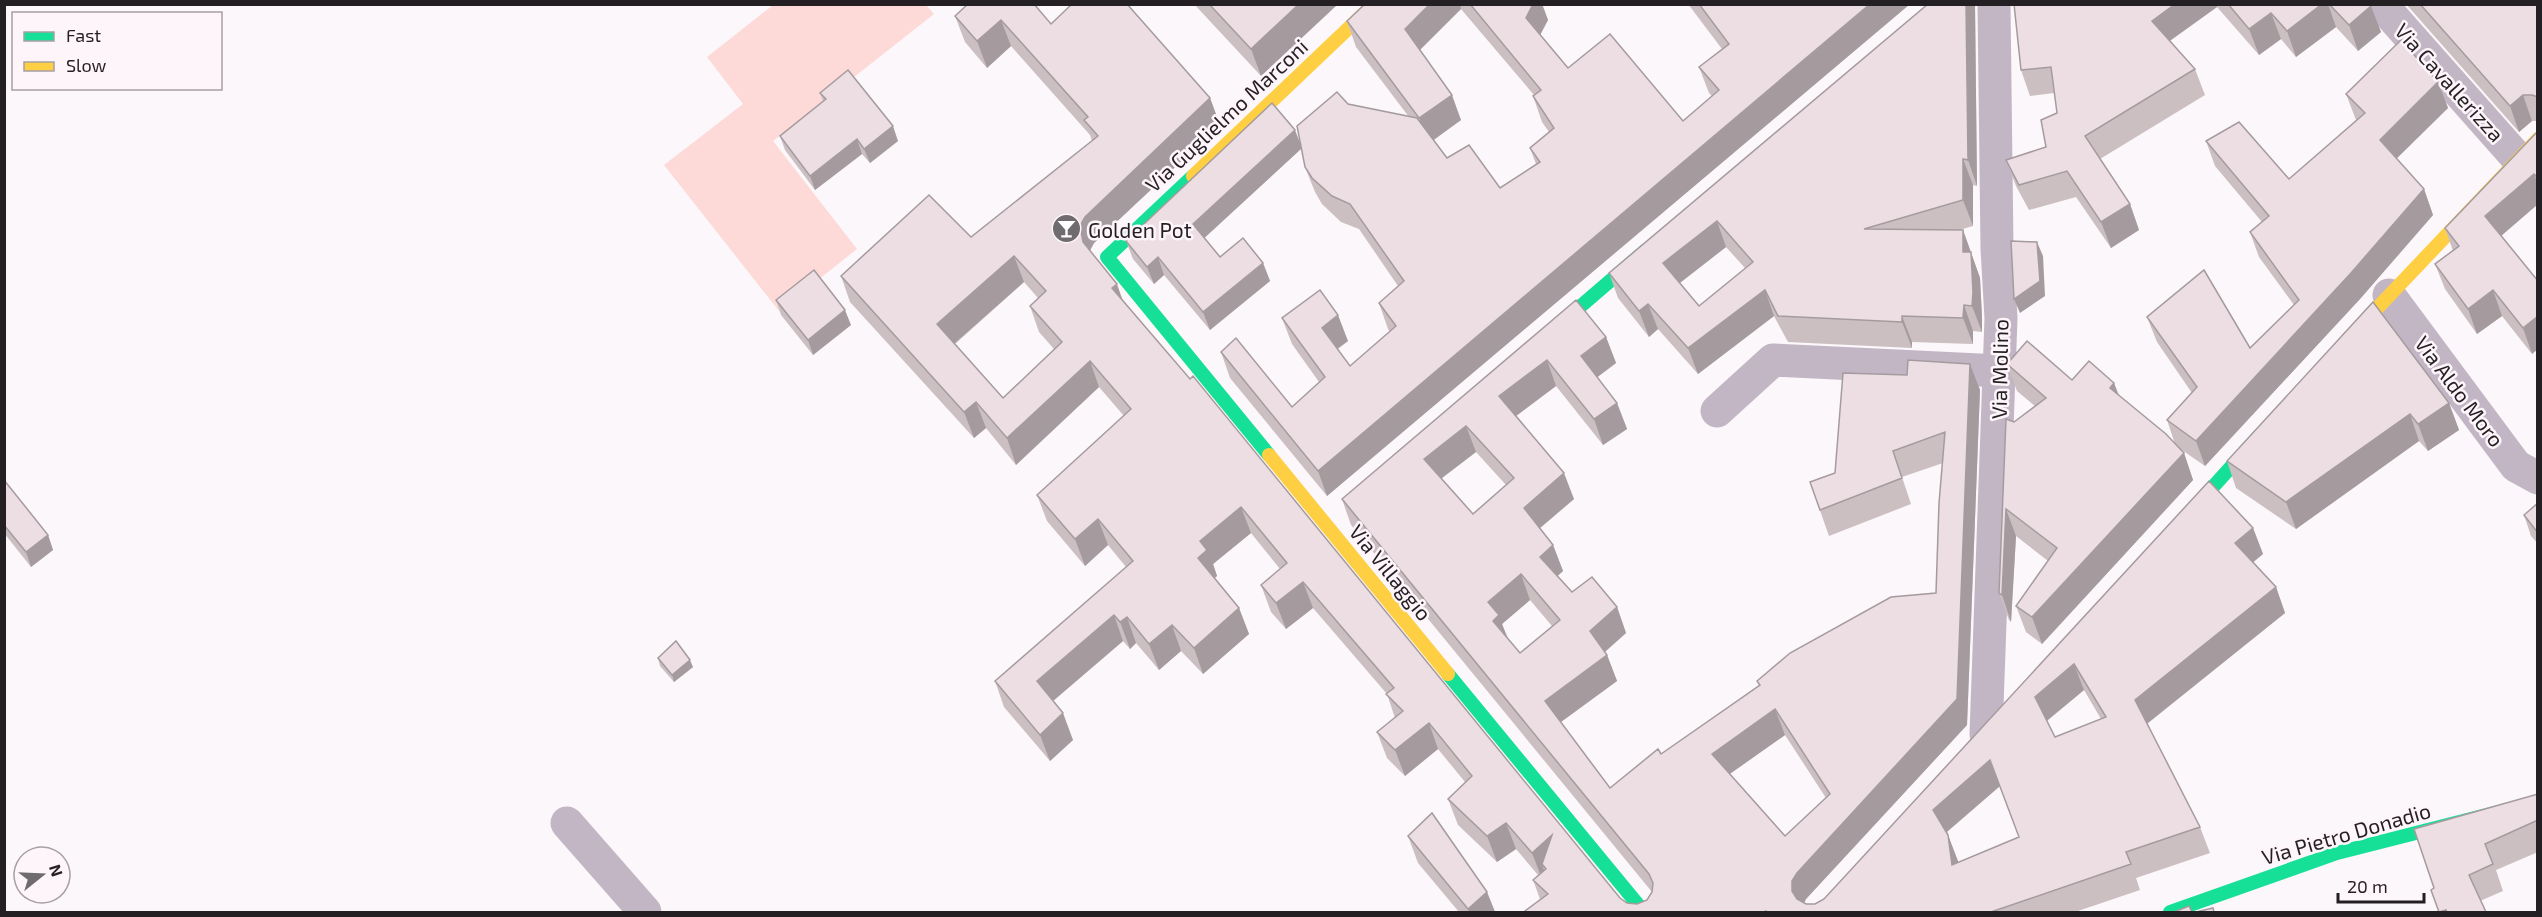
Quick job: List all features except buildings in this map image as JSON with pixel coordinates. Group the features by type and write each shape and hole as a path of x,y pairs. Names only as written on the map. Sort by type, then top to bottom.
{"street":[{"name":"Via Guglielmo Marconi","path":"1107,257 1374,4"},
{"name":"Via Molino","path":"1988,731 2000,371 1994,4"},
{"name":"Via Cavallerizza","path":"2381,4 2528,150"},
{"path":"2340,348 2528,150"},
{"path":"1532,347 1657,241"},
{"name":"Via Villaggio","path":"1107,257 1329,519 1644,912"},
{"name":"Via Aldo Moro","path":"2389,295 2516,466 2538,478"},
{"path":"1717,411 1773,360 2000,371"},
{"path":"2171,532 2268,427"},
{"name":"Via Pietro Donadio","path":"2170,912 2337,853 2538,802"},
{"path":"567,823 645,912"}],"shaded area":[{"path":"773,5 926,5 934,14 773,141 857,249 779,311 664,165 743,104 707,57"}],"traffic: fast":[{"path":"1193,176 1107,257 1269,455"},
{"path":"1546,336 1646,250"},
{"path":"2183,520 2259,436"},
{"path":"1448,674 1644,912"},
{"path":"2170,912 2337,853 2538,802"}],"traffic: slow":[{"path":"1193,176 1374,4"},
{"path":"2347,340 2538,139"},
{"path":"1269,455 1448,674"}],"place":[{"name":"Golden Pot","path":"1067,229"}]}
